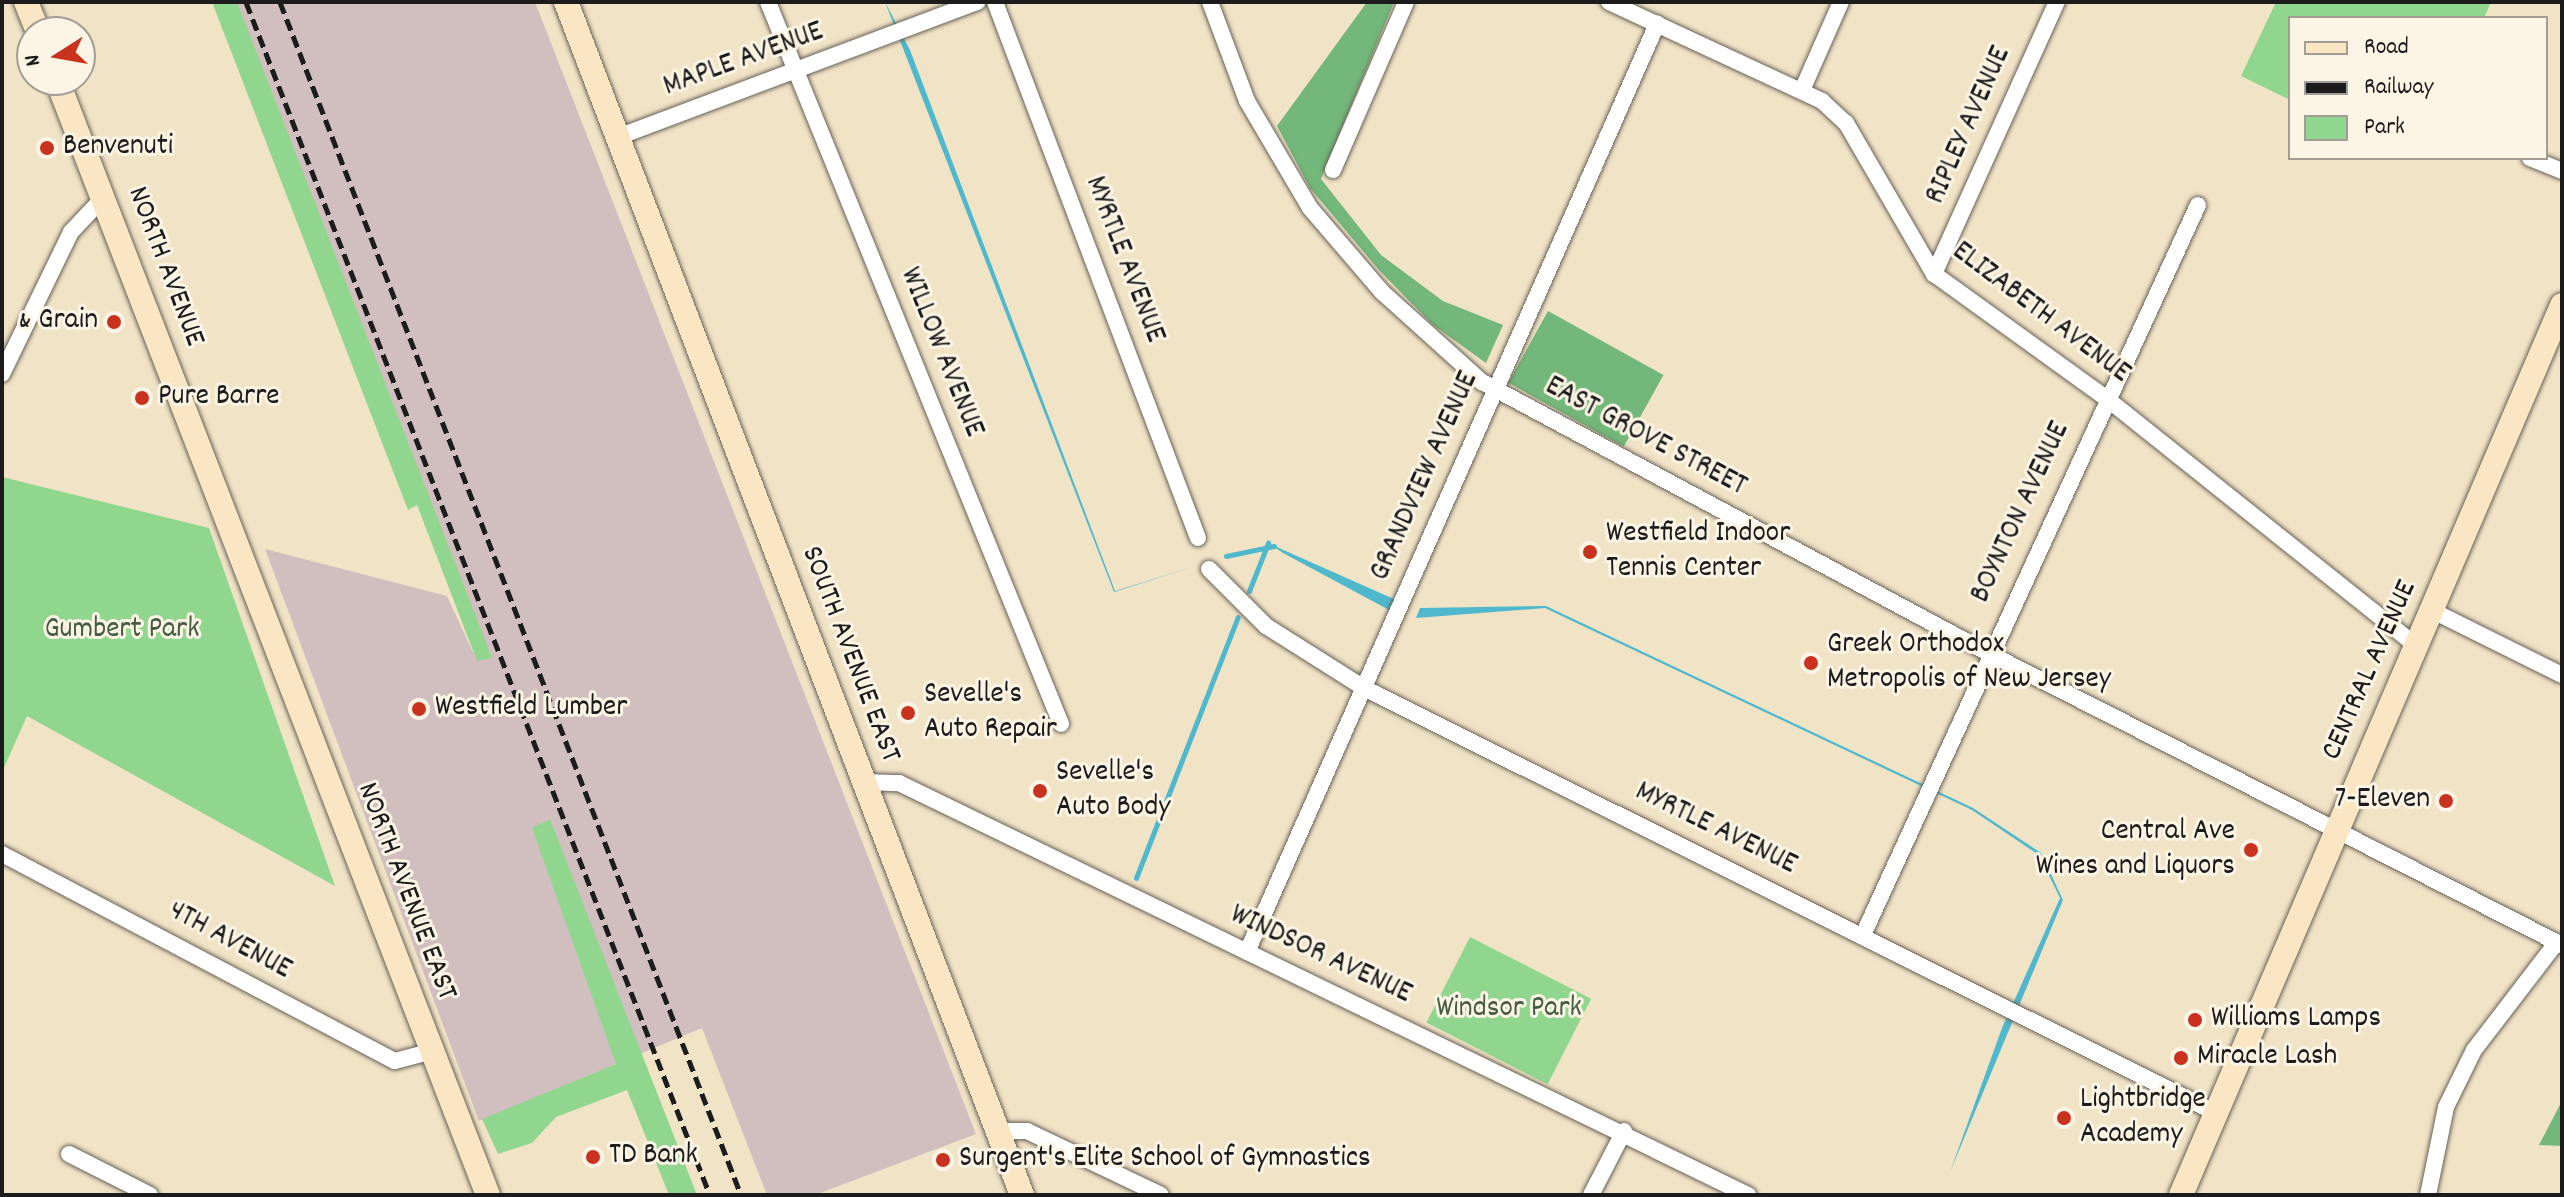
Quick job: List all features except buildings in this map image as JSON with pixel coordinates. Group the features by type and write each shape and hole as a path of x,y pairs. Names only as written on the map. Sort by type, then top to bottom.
{"main road":[{"name":"SOUTH AVENUE EAST","path":"566,2 1022,1195"},
{"name":"NORTH AVENUE","path":"63,96 263,612"},
{"name":"CENTRAL AVENUE","path":"2181,1195 2562,305"},
{"name":"NORTH AVENUE EAST","path":"263,612 488,1195"}],"street":[{"name":"WILLOW AVENUE","path":"768,2 1061,724"},
{"name":"MAPLE AVENUE","path":"618,137 978,2"},
{"name":"MYRTLE AVENUE","path":"995,2 1198,538"},
{"name":"EAST GROVE STREET","path":"1210,2 1247,101 1310,208 1382,292 1495,391 1988,653 2559,944"},
{"path":"1333,170 1406,2"},
{"path":"1803,88 1841,2"},
{"name":"RIPLEY AVENUE","path":"1934,274 2057,2"},
{"name":"ELIZABETH AVENUE","path":"1618,4 1803,88 1846,123 1934,274 2106,398 2418,647"},
{"name":"GRANDVIEW AVENUE","path":"1247,952 1657,24"},
{"path":"2535,160 2562,171"},
{"path":"2,374 71,232 103,198"},
{"name":"BOYNTON AVENUE","path":"1863,935 1988,653 2198,205"},
{"name":"MYRTLE AVENUE","path":"1209,569 1266,626 1364,688 2216,1113"},
{"path":"2433,611 2562,675"},
{"name":"WINDSOR AVENUE","path":"864,782 899,783 1624,1131 1748,1195"},
{"name":"4TH AVENUE","path":"2,854 395,1061 432,1051"},
{"path":"2428,1195 2446,1107 2474,1050 2559,944"},
{"path":"997,1131 1027,1131 1161,1195"},
{"path":"1591,1195 1624,1131"},
{"path":"69,1154 150,1195"}],"shaded area":[{"path":"236,2 535,2 976,1134 815,1195 767,1195 702,1028 479,1121 265,549 447,596 477,661"}],"green space":[{"path":"212,2 237,2 492,658 477,661 417,505 408,510"},
{"path":"1367,2 1394,2 1321,179 1381,255 1443,301 1503,325 1486,363 1433,325 1379,270 1310,188 1277,126"},
{"path":"2276,2 2491,2 2485,16 2288,16 2288,99 2241,76"},
{"path":"1548,311 1663,375 1624,447 1508,383"},
{"name":"Gumbert Park","path":"2,477 209,528 335,886 27,716 2,772"},
{"path":"550,819 697,1195 669,1195 627,1090 556,1117 532,1143 498,1154 482,1119 616,1064 532,828"},
{"name":"Windsor Park","path":"1470,937 1591,999 1548,1084 1426,1023"},
{"path":"2562,1101 2562,1146 2539,1145"}],"water":[{"path":"885,2 910,50 1115,591 1199,565 1114,592"},
{"path":"1268,543 1396,600 1391,611 1283,553"},
{"path":"1546,606 1973,808 2041,853 2063,900 1950,1172 2002,1028 2060,898 2039,855 1972,810 1545,608 1416,618 1420,608"}],"waterway":[{"path":"1249,591 1268,543"},
{"path":"1226,556 1274,546"},
{"path":"1136,878 1238,617"}],"railway":[{"path":"246,2 710,1195"},
{"path":"280,2 741,1195"}],"place":[{"name":"Benvenuti","path":"47,148"},
{"name":"& Grain","path":"114,322"},
{"name":"Pure Barre","path":"142,398"},
{"name":"Westfield Indoor Tennis Center","path":"1590,552"},
{"name":"Greek Orthodox Metropolis of New Jersey","path":"1811,663"},
{"name":"Westfield Lumber","path":"419,709"},
{"name":"Sevelle's Auto Repair","path":"908,713"},
{"name":"Sevelle's Auto Body","path":"1040,791"},
{"name":"7-Eleven","path":"2446,801"},
{"name":"Central Ave Wines and Liquors","path":"2251,850"},
{"name":"Williams Lamps","path":"2195,1020"},
{"name":"Miracle Lash","path":"2181,1058"},
{"name":"Lightbridge Academy","path":"2064,1118"},
{"name":"TD Bank","path":"593,1157"},
{"name":"Surgent's Elite School of Gymnastics","path":"943,1160"}]}
